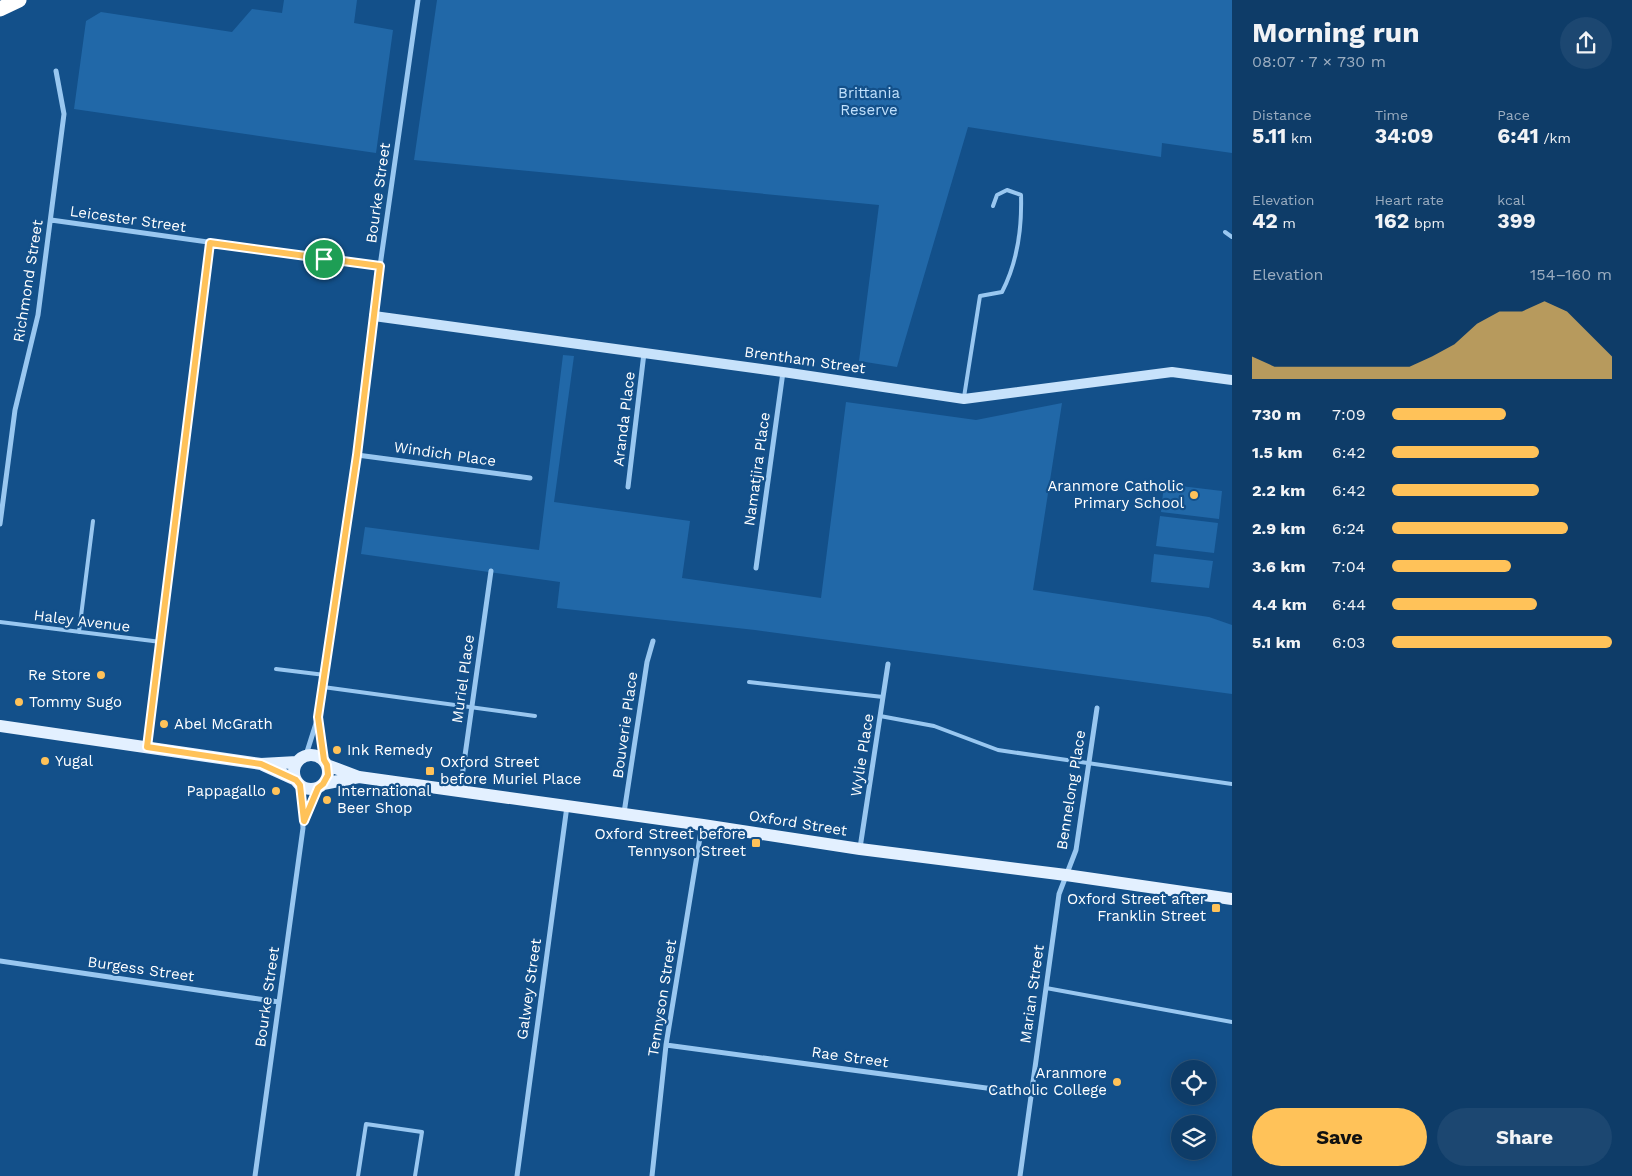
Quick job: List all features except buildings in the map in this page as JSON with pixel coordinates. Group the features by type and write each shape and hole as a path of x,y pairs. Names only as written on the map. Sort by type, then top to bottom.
{"highway":[{"path":"0,9 19,0"}],"main road":[{"path":"0,726 261,764 301,759 316,755 325,762 328,775 320,786 308,789 261,764"},
{"path":"298,783 294,771 301,759"},
{"name":"Oxford Street","path":"325,762 359,777 860,849 1066,875 1232,899"},
{"name":"Oxford Street","path":"320,786 359,777"}],"street":[{"name":"Bourke Street","path":"301,759 318,717 325,675 357,455 380,266 418,0"},
{"name":"Richmond Street","path":"0,524 15,410 38,315 51,220 64,114 56,71"},
{"name":"Leicester Street","path":"51,220 380,266"},
{"path":"147,747 210,243"},
{"name":"Brentham Street","path":"374,316 783,372 964,399 1172,372 1232,380"},
{"name":"Aranda Place","path":"628,487 644,353"},
{"name":"Namatjira Place","path":"756,568 783,372"},
{"name":"Windich Place","path":"357,455 530,478"},
{"name":"Muriel Place","path":"460,791 491,571"},
{"name":"Bouverie Place","path":"624,814 647,662 653,641"},
{"name":"Wylie Place","path":"860,849 888,664"},
{"name":"Bennelong Place","path":"1066,875 1076,850 1097,708"},
{"name":"Bourke Street","path":"318,717 325,762"},
{"name":"Bourke Street","path":"298,783 304,821"},
{"name":"Bourke Street","path":"255,1176 304,821 320,786"},
{"name":"Galwey Street","path":"517,1176 567,806"},
{"name":"Tennyson Street","path":"652,1176 666,1045 703,825"},
{"name":"Marian Street","path":"1020,1176 1059,894 1066,875"},
{"name":"Burgess Street","path":"0,961 279,1002"},
{"name":"Rae Street","path":"666,1045 1031,1094"}],"lane":[{"path":"964,399 980,296 1002,292 1013,264 1021,224 1021,195 1007,190 997,195 993,206"},
{"path":"1225,232 1232,237"},
{"path":"79,632 93,521"},
{"name":"Haley Avenue","path":"0,622 161,642"},
{"path":"276,669 325,675"},
{"path":"749,682 883,697"},
{"path":"323,687 535,716"},
{"path":"880,716 934,726 998,750 1232,784"},
{"path":"1046,988 1232,1022"},
{"path":"358,1176 366,1124 422,1132 415,1176"}],"green space":[{"path":"284,0 357,0 354,23 393,30 376,153 74,109 86,21 101,12 232,32 252,9 282,13"},
{"name":"Brittania Reserve","path":"437,0 1232,0 1232,153 1162,143 1161,157 968,127 897,367 859,361 879,205 414,160"},
{"path":"563,355 574,356 554,502 690,521 682,578 821,598 846,402 976,420 1062,403 1033,590 1209,617 1232,625 1232,694 755,630 557,608 560,582 361,554 365,527 539,550"},
{"path":"1164,484 1222,491 1219,519 1161,512"},
{"path":"1160,516 1218,523 1214,553 1156,546"},
{"path":"1154,554 1213,561 1209,588 1151,582"}],"place":[{"name":"Aranmore Catholic Primary School","path":"1194,495"},
{"name":"Re Store","path":"101,675"},
{"name":"Tommy Sugo","path":"19,702"},
{"name":"Abel McGrath","path":"164,724"},
{"name":"Ink Remedy","path":"337,750"},
{"name":"Yugal","path":"45,761"},
{"name":"Oxford Street before Muriel Place","path":"430,771"},
{"name":"Pappagallo","path":"276,791"},
{"name":"International Beer Shop","path":"327,800"},
{"name":"Oxford Street before Tennyson Street","path":"756,843"},
{"name":"Oxford Street after Franklin Street","path":"1216,908"},
{"name":"Aranmore Catholic College","path":"1117,1082"}],"route":[{"path":"210,243 324,259 380,266 357,455 318,717 328,775 323,784 318,788 304,821 300,785 296,780 261,764 147,747 210,243"}]}
